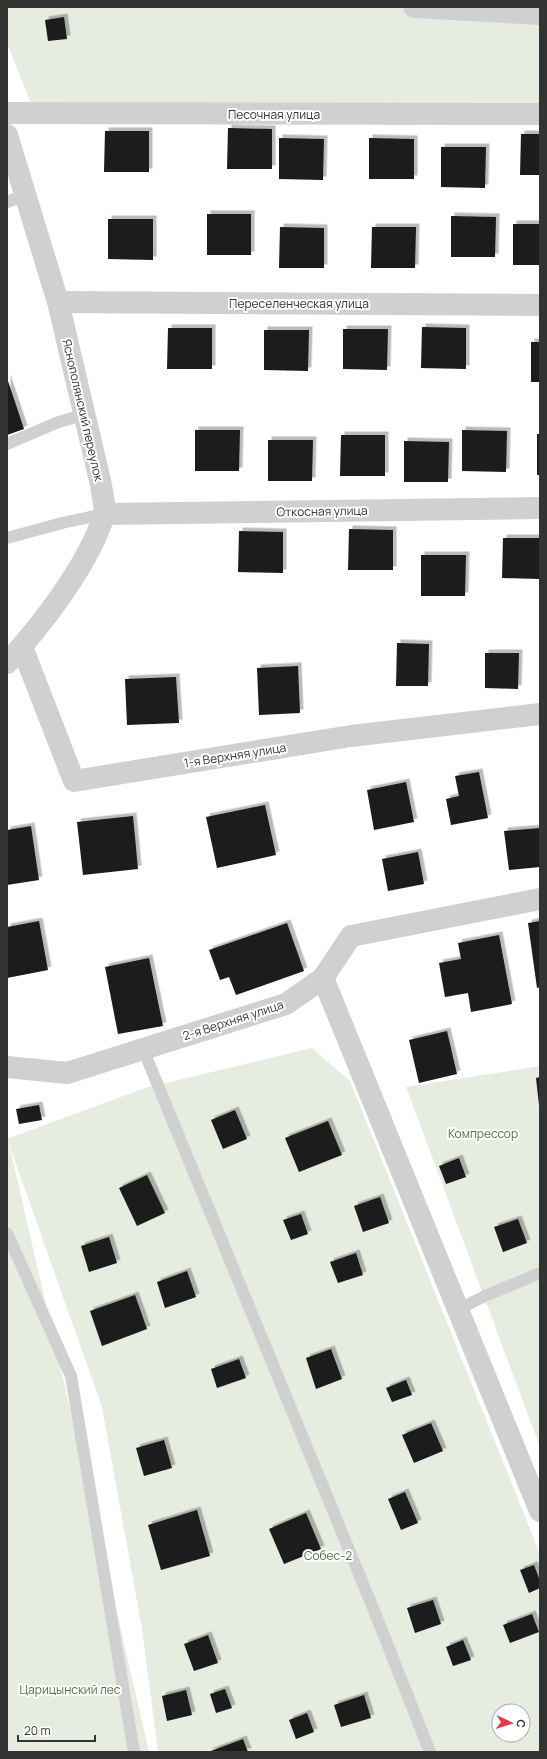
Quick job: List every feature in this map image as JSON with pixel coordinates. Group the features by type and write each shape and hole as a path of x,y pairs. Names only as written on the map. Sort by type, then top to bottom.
{"street":[{"path":"414,7 540,14"},
{"name":"Песочная улица","path":"7,113 540,114"},
{"name":"Яснополянский переулок","path":"7,135 16,198 58,302 101,485 104,514 90,550 57,602 22,647 7,663"},
{"name":"Переселенческая улица","path":"58,302 540,305"},
{"name":"Откосная улица","path":"104,514 540,508"},
{"name":"1-я Верхняя улица","path":"22,647 74,781 351,736 540,714"},
{"name":"2-я Верхняя улица","path":"7,1067 67,1073 286,1004 323,978 351,936 540,899"},
{"path":"323,978 540,1511"}],"lane":[{"path":"7,444 43,428 85,414"},
{"path":"7,538 62,523 104,514"},
{"path":"143,1049 373,1608 430,1752"},
{"path":"7,1233 71,1376 134,1752"},
{"path":"459,1309 485,1296 540,1273"}],"green space":[{"path":"7,7 368,7 540,13 540,119 36,116 7,43"},
{"name":"Собес-2","path":"312,1048 350,1081 540,1554 540,1752 158,1752 142,1629 102,1407 9,1144 149,1752 7,1752 7,1139 145,1088"},
{"name":"Компрессор","path":"540,1066 540,1447 406,1087"}],"building":[{"path":"64,17 67,39 48,41 45,20"},
{"path":"228,128 272,129 272,169 227,169"},
{"path":"105,131 149,131 149,172 104,172"},
{"path":"521,134 540,134 540,175 520,175"},
{"path":"279,138 324,139 323,180 279,179"},
{"path":"369,138 414,139 414,179 369,179"},
{"path":"441,147 486,147 485,188 441,187"},
{"path":"207,214 251,214 251,255 207,255"},
{"path":"451,216 496,217 495,257 451,257"},
{"path":"108,219 153,219 153,260 108,259"},
{"path":"513,224 540,224 540,265 513,265"},
{"path":"280,227 324,228 324,268 279,268"},
{"path":"372,227 416,227 415,268 371,268"},
{"path":"422,327 466,328 466,369 421,368"},
{"path":"168,328 212,328 212,369 167,369"},
{"path":"343,329 388,329 387,370 343,369"},
{"path":"264,330 309,330 308,371 264,370"},
{"path":"531,342 540,342 540,382 531,382"},
{"path":"7,378 24,429 7,435"},
{"path":"195,430 240,430 239,471 195,471"},
{"path":"462,430 507,431 506,472 462,471"},
{"path":"537,434 540,434 540,475 537,475"},
{"path":"341,435 385,435 385,476 340,476"},
{"path":"268,440 313,440 312,481 268,481"},
{"path":"404,441 449,442 448,482 404,482"},
{"path":"349,529 393,530 393,570 348,570"},
{"path":"239,531 283,532 283,573 238,572"},
{"path":"503,538 540,538 540,579 502,578"},
{"path":"421,555 466,555 465,596 421,596"},
{"path":"397,643 429,644 428,686 396,686"},
{"path":"485,653 519,653 518,689 485,688"},
{"path":"298,666 300,713 259,715 257,668"},
{"path":"176,677 179,723 127,725 125,679"},
{"path":"479,772 488,818 451,825 446,799 459,796 455,776"},
{"path":"406,782 414,822 374,830 367,790"},
{"path":"265,805 276,855 217,868 206,817"},
{"path":"133,816 138,869 83,875 77,822"},
{"path":"31,826 39,880 7,885 7,830"},
{"path":"540,828 540,867 509,870 504,831"},
{"path":"418,852 424,884 388,891 382,859"},
{"path":"39,921 48,970 7,978 7,927"},
{"path":"540,921 540,987 537,988 528,923"},
{"path":"287,923 304,971 236,995 229,977 220,980 209,950"},
{"path":"499,935 512,1004 471,1012 468,993 445,997 439,963 461,959 458,943"},
{"path":"149,958 163,1026 118,1034 105,967"},
{"path":"447,1031 457,1074 419,1083 409,1040"},
{"path":"540,1077 540,1105 539,1105 536,1078"},
{"path":"39,1105 42,1120 19,1124 16,1109"},
{"path":"235,1110 247,1139 223,1149 211,1120"},
{"path":"328,1121 342,1155 299,1172 285,1138"},
{"path":"459,1158 466,1177 446,1184 439,1166"},
{"path":"147,1175 165,1213 137,1226 119,1188"},
{"path":"380,1197 389,1223 363,1232 354,1206"},
{"path":"301,1214 308,1234 291,1240 283,1220"},
{"path":"518,1219 527,1243 503,1252 494,1227"},
{"path":"109,1237 117,1263 89,1272 81,1246"},
{"path":"356,1253 363,1275 338,1283 330,1262"},
{"path":"187,1271 196,1297 165,1308 157,1282"},
{"path":"135,1295 147,1329 102,1346 90,1311"},
{"path":"331,1349 342,1379 316,1389 306,1358"},
{"path":"239,1359 246,1378 217,1388 211,1369"},
{"path":"406,1380 412,1395 392,1402 386,1388"},
{"path":"431,1423 443,1451 414,1463 402,1435"},
{"path":"164,1440 172,1468 144,1476 136,1448"},
{"path":"405,1492 418,1523 401,1530 388,1499"},
{"path":"197,1510 210,1556 161,1570 148,1525"},
{"path":"306,1513 321,1549 284,1564 269,1529"},
{"path":"534,1565 540,1581 540,1588 529,1593 520,1570"},
{"path":"433,1600 441,1624 415,1633 407,1608"},
{"path":"532,1614 539,1632 510,1643 503,1625"},
{"path":"208,1635 218,1663 194,1671 184,1644"},
{"path":"463,1640 471,1660 453,1666 446,1647"},
{"path":"225,1689 232,1708 216,1713 210,1694"},
{"path":"186,1690 192,1715 167,1721 162,1696"},
{"path":"364,1695 371,1718 341,1727 334,1705"},
{"path":"307,1713 314,1732 296,1739 289,1720"},
{"path":"243,1739 248,1752 208,1752"}],"park label":[{"name":"Царицынский лес","path":"70,1689"}]}
